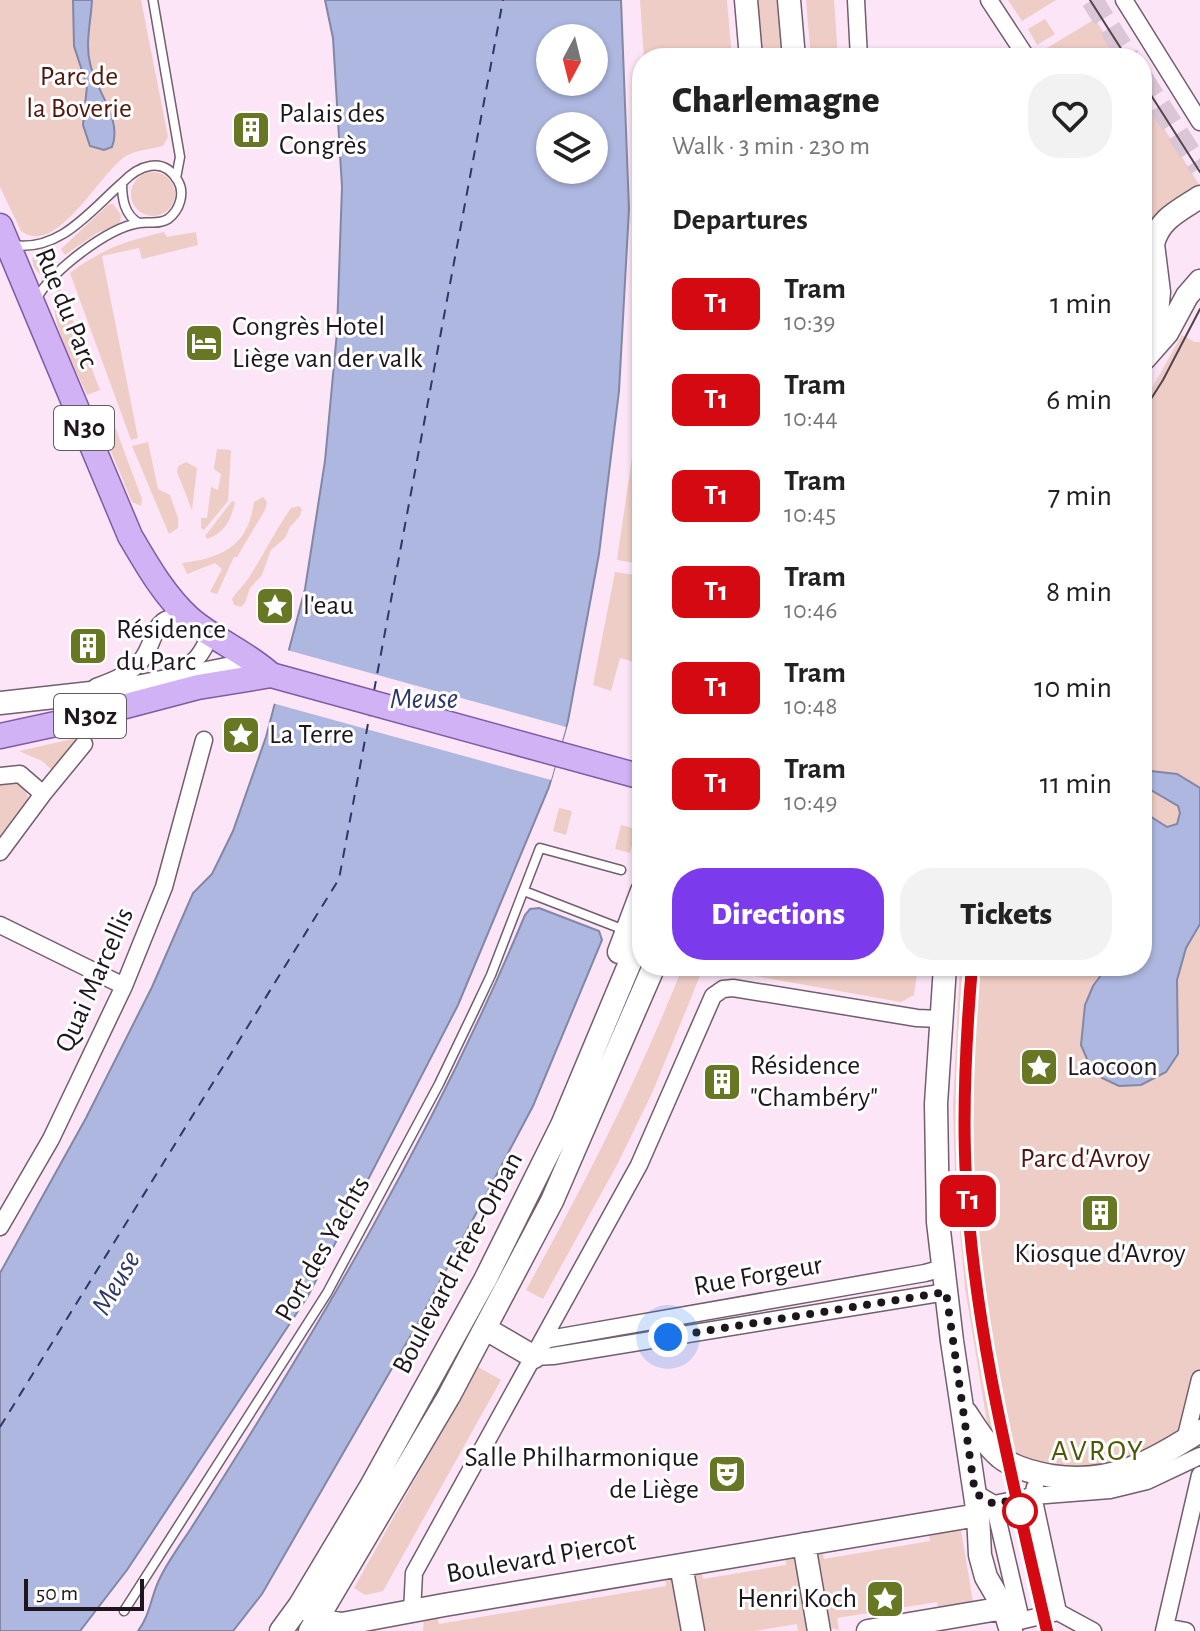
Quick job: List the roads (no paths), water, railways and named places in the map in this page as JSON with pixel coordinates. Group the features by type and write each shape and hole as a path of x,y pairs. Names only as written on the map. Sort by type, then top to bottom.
{"main road":[{"path":"746,0 750,48"},
{"path":"789,0 793,48"},
{"path":"1152,278 1153,244 1158,228 1166,219 1200,197"},
{"name":"Rue du Parc","path":"4,235 130,536 149,569 190,618 275,676"},
{"path":"1152,349 1167,333 1187,296 1200,281"},
{"name":"N30z","path":"0,736 178,683 275,676"},
{"name":"N30","path":"275,676 632,774"},
{"path":"0,703 178,683"},
{"name":"Boulevard Frère-Orban","path":"281,1631 300,1605 453,1341 539,1171 544,1143 561,1095 632,940"},
{"name":"Boulevard Frère-Orban","path":"315,1624 489,1323 552,1201 650,976"},
{"path":"580,1138 601,1115 612,1095 665,976"},
{"path":"868,1631 1009,1610 982,1566 985,1514 961,1406 938,1222 936,1129 944,976"},
{"path":"489,1323 538,1350"},
{"path":"961,1406 987,1444 998,1455 1019,1467 1036,1485 1122,1473 1195,1443"},
{"name":"Boulevard Piercot","path":"300,1605 315,1624 414,1621 681,1565 985,1514"},
{"path":"804,1544 819,1631"},
{"path":"681,1565 693,1631"}],"street":[{"path":"856,0 858,48"},
{"path":"989,0 1020,48"},
{"path":"1124,0 1200,122"},
{"path":"75,693 124,676 138,665 152,634 164,620 174,616 190,618"},
{"path":"178,683 205,650 210,634"},
{"name":"Quai Marcellis","path":"0,1227 51,1139 124,986 164,887 204,740"},
{"path":"0,852 84,744"},
{"path":"0,776 20,774 43,794"},
{"path":"0,925 124,986"},
{"path":"414,1621 414,1573 639,1165 713,996 723,989 733,988 917,1018 940,1019"},
{"name":"Rue Forgeur","path":"943,1268 576,1334 538,1350 541,1358 946,1292"},
{"path":"902,1277 908,1280 912,1289 905,1298"},
{"path":"576,1334 579,1351"},
{"path":"1195,1443 1200,1379"},
{"path":"1186,1631 1165,1629 1200,1475"},
{"path":"985,1514 1036,1485 1058,1612"},
{"path":"1009,1610 1058,1612 1093,1631"}],"lane":[{"path":"153,0 180,157 176,178"},
{"path":"4,235 39,246 62,236 138,168 148,165 169,170 176,178 181,195 175,212 161,222 139,223 103,239 50,278 33,306"},
{"path":"122,183 126,209 131,219 139,223"},
{"name":"Port des Yachts","path":"124,1611 327,1293 439,1084 491,975 540,848 621,870"},
{"path":"524,891 632,932"}],"water":[{"path":"73,0 92,0 89,56 114,126 112,147 104,150 90,146 83,125 87,86 74,46"},
{"name":"Meuse","path":"325,0 621,0 629,209 619,391 599,554 568,721 549,787 458,1005 308,1296 127,1570 80,1631 0,1631 0,1273 86,1118 152,987 193,893 212,874 233,831 266,737 305,589 325,461 337,332 342,187 333,38"},
{"path":"1152,771 1177,774 1200,788 1200,924 1186,948 1177,980 1178,1054 1166,1072 1141,1085 1119,1086 1102,1078 1090,1066 1081,1045 1085,1005 1100,976 1152,976 1152,817 1167,827 1177,824 1178,806 1152,791"},
{"path":"539,908 599,931 602,940 533,1106 418,1323 262,1594 233,1631 138,1631 168,1564 283,1381 371,1230 452,1075 525,915 530,909"}],"tunnel":[{"path":"1092,0 1123,48"},
{"path":"1152,94 1200,168"}],"tram line":[{"path":"1090,0 1121,48"},
{"path":"1152,97 1200,172"},
{"path":"1152,397 1200,309"},
{"path":"971,976 964,1125 971,1236 986,1350 1047,1631"},
{"name":"T1","path":"971,976 964,1105 969,1219 1001,1431 1047,1631"}],"place":[{"name":"Palais des Congrès","path":"251,130"},
{"name":"Congrès Hotel Liège van der valk","path":"204,343"},
{"name":"l'eau","path":"275,606"},
{"name":"Résidence du Parc","path":"88,646"},
{"name":"La Terre","path":"241,735"},
{"name":"Laocoon","path":"1039,1067"},
{"name":"Résidence \"Chambéry\"","path":"722,1082"},
{"name":"Kiosque d'Avroy","path":"1100,1213"},
{"name":"Salle Philharmonique de Liège","path":"727,1474"},
{"name":"Henri Koch","path":"885,1599"}],"district":[{"name":"AVROY","path":"1098,1451"}],"park label":[{"name":"Parc de la Boverie","path":"79,93"},
{"name":"Parc d'Avroy","path":"1085,1159"}]}
